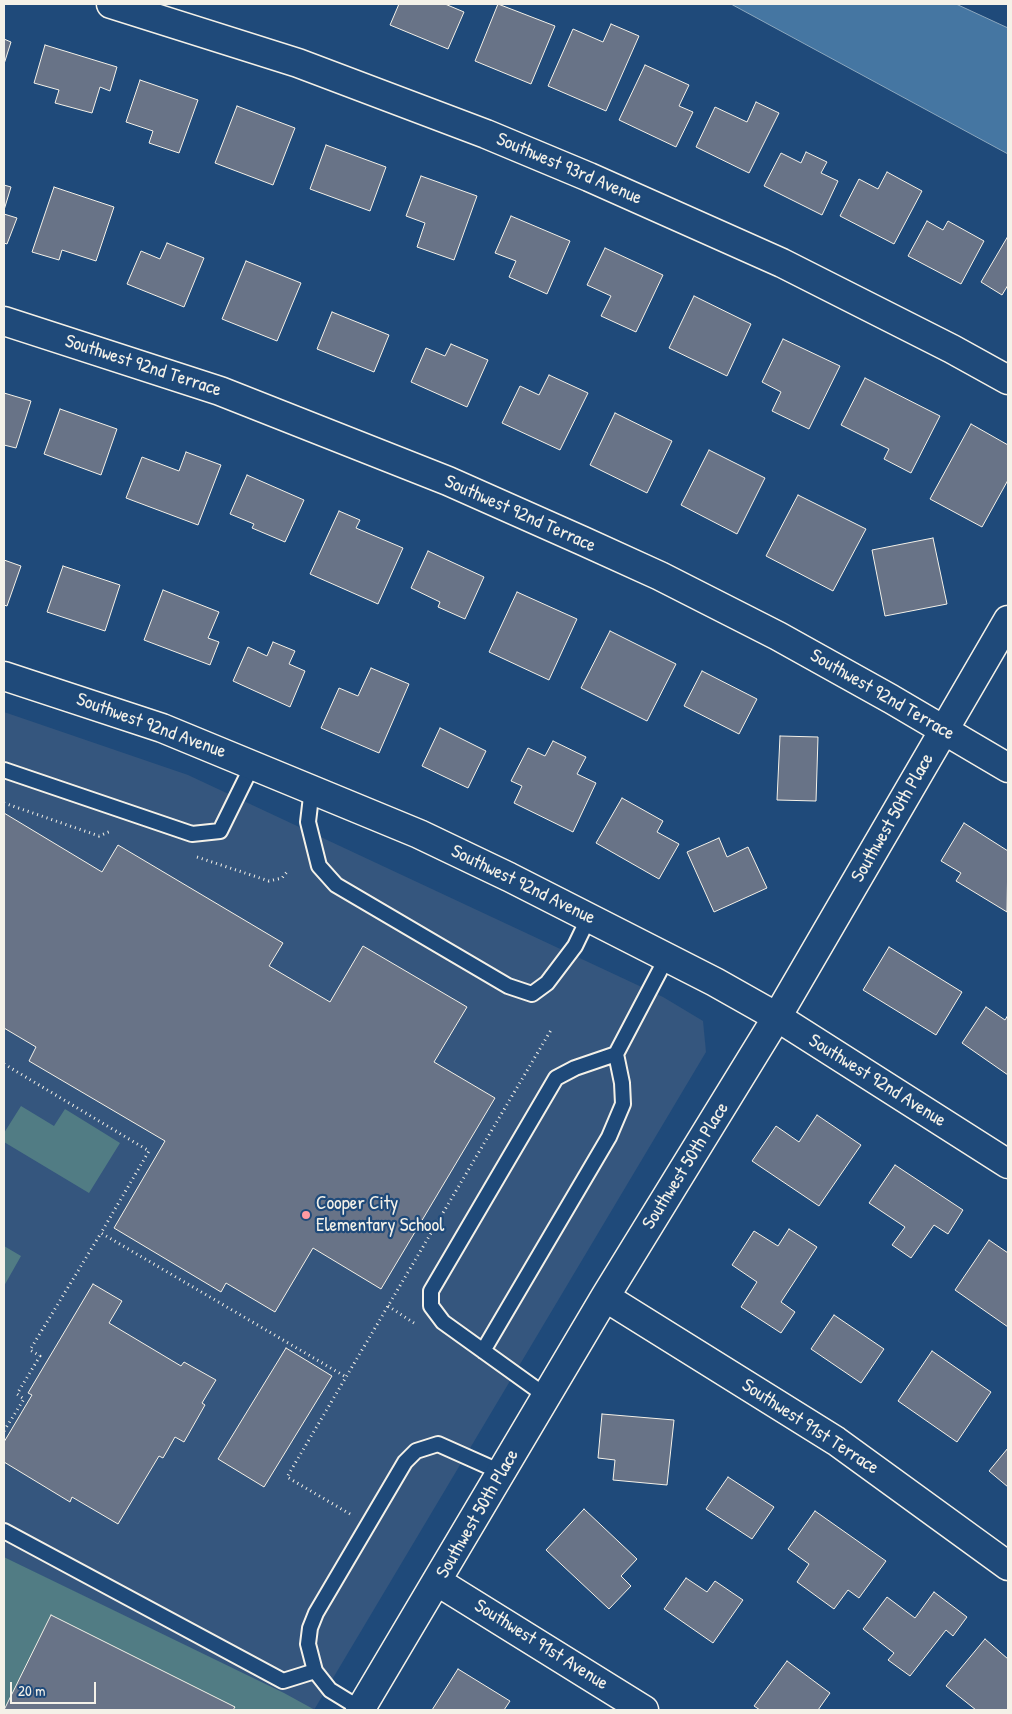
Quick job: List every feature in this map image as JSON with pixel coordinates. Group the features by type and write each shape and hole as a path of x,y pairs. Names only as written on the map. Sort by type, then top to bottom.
{"street":[{"name":"Southwest 93rd Avenue","path":"111,4 298,64 486,134 581,173 782,263 944,345 1008,380"},
{"name":"Southwest 92nd Terrace","path":"4,321 220,391 448,481 669,581 778,636 1008,768"},
{"name":"Southwest 50th Place","path":"361,1710 605,1297 776,1018 1008,620"},
{"name":"Southwest 92nd Avenue","path":"4,676 162,728 312,788 419,834 667,957 776,1018 1008,1164"},
{"name":"Southwest 91st Terrace","path":"605,1297 836,1441 1008,1566"},
{"name":"Southwest 91st Avenue","path":"438,1582 644,1710"}],"lane":[{"path":"4,770 192,834 220,831 253,764"},
{"path":"312,788 308,822 319,866 336,885 508,986 532,994 547,983 575,946 589,917"},
{"path":"482,1351 609,1137 623,1104 622,1083 616,1054 667,957"},
{"path":"546,1396 443,1322 431,1306 431,1291 556,1078 575,1068 616,1054"},
{"path":"361,1710 330,1690 315,1671 308,1644 316,1613 406,1462 416,1451 438,1444 503,1472"},
{"path":"4,1530 284,1682 315,1671"}],"path":[{"path":"351,1515 287,1477 551,1030"},
{"path":"4,1064 149,1151 30,1350 40,1356 17,1394 24,1399 4,1431"},
{"path":"101,1233 346,1377"}],"shaded area":[{"path":"731,4 956,4 1008,28 1008,154"},
{"name":"Cooper City Elementary School","path":"4,712 188,775 663,997 703,1021 706,1052 314,1710 4,1557"}],"green space":[{"path":"21,1106 54,1126 65,1109 120,1143 89,1193 4,1142 4,1133"},
{"path":"4,1246 21,1256 4,1286"},
{"path":"4,1557 284,1693 315,1710 4,1710"}],"building":[{"path":"399,4 445,4 464,12 448,49 390,25"},
{"path":"498,4 555,26 531,84 475,61"},
{"path":"611,24 639,36 606,111 548,86 573,29 603,42"},
{"path":"4,39 11,42 4,64"},
{"path":"45,45 117,67 110,91 100,87 92,113 55,103 59,90 34,83"},
{"path":"645,65 689,85 679,106 693,112 676,147 619,120"},
{"path":"140,80 198,100 179,153 149,143 153,131 126,122"},
{"path":"756,102 779,113 749,173 696,147 715,107 747,122"},
{"path":"237,106 295,128 273,185 215,163"},
{"path":"326,145 386,167 370,211 310,189"},
{"path":"806,152 827,162 821,173 838,181 822,215 764,186 781,153 801,163"},
{"path":"887,172 922,191 894,244 840,216 859,179 878,189"},
{"path":"421,176 477,196 454,260 417,247 425,223 406,216"},
{"path":"4,185 11,187 4,210"},
{"path":"54,187 114,207 96,261 62,250 59,260 32,252"},
{"path":"4,214 17,218 7,244 4,243"},
{"path":"511,216 570,241 547,294 509,277 516,261 495,253"},
{"path":"927,221 943,230 948,221 984,241 961,284 908,256"},
{"path":"1008,236 1008,285 1002,295 981,282"},
{"path":"167,243 204,258 184,307 127,284 141,251 160,259"},
{"path":"605,248 663,275 636,332 601,316 611,296 587,285"},
{"path":"246,261 301,283 277,341 222,319"},
{"path":"694,296 751,324 727,376 669,348"},
{"path":"332,312 389,335 374,372 317,349"},
{"path":"783,339 840,366 809,429 772,411 781,392 762,382"},
{"path":"451,344 488,360 467,407 411,382 426,348 445,356"},
{"path":"549,375 588,393 560,450 502,423 520,386 539,395"},
{"path":"865,378 940,416 911,473 884,459 889,449 841,425"},
{"path":"4,393 31,401 16,448 4,445"},
{"path":"60,409 117,429 101,475 44,454"},
{"path":"615,413 672,441 647,493 590,465"},
{"path":"971,424 1008,445 1008,480 982,527 930,499"},
{"path":"709,450 765,478 737,534 681,505"},
{"path":"186,452 221,465 198,525 126,498 142,457 179,471"},
{"path":"247,475 304,500 285,542 252,528 254,524 230,514"},
{"path":"798,495 866,529 833,591 766,556"},
{"path":"339,511 360,520 356,528 403,548 378,604 310,574"},
{"path":"933,538 947,604 885,616 872,550"},
{"path":"428,551 484,577 465,619 438,607 440,602 411,588"},
{"path":"4,560 21,566 7,606 4,605"},
{"path":"63,566 120,585 105,631 47,612"},
{"path":"163,590 219,612 208,638 219,642 210,665 144,640"},
{"path":"517,592 577,619 549,680 489,652"},
{"path":"610,631 676,664 647,721 581,688"},
{"path":"273,642 295,651 289,664 305,671 290,707 233,681 248,647 267,656"},
{"path":"371,668 409,684 379,753 321,728 339,688 358,696"},
{"path":"702,671 757,699 739,734 684,706"},
{"path":"440,728 486,751 468,788 422,766"},
{"path":"780,736 818,737 816,801 777,800"},
{"path":"553,741 586,757 577,774 596,783 573,832 514,803 522,786 511,781 528,748 545,756"},
{"path":"622,798 663,821 657,832 679,844 659,879 596,843"},
{"path":"4,813 102,872 118,845 283,943 269,966 330,1002 363,946 467,1007 434,1062 495,1098 381,1289 313,1248 275,1312 226,1283 221,1292 114,1228 165,1141 29,1061 36,1047 4,1028"},
{"path":"964,823 1008,851 1007,912 956,881 961,873 941,861"},
{"path":"719,838 727,857 748,847 767,888 714,912 687,852"},
{"path":"889,947 962,992 936,1035 863,990"},
{"path":"986,1007 1005,1020 1008,1015 1008,1075 962,1043"},
{"path":"817,1115 861,1145 819,1206 752,1161 776,1126 799,1142"},
{"path":"895,1165 963,1210 948,1234 934,1225 911,1258 892,1245 905,1227 869,1203"},
{"path":"789,1229 817,1247 781,1302 795,1312 781,1333 741,1307 757,1282 732,1265 754,1231 778,1246"},
{"path":"989,1240 1008,1253 1008,1327 955,1290"},
{"path":"93,1284 122,1301 109,1323 181,1366 184,1362 216,1380 202,1403 205,1405 184,1442 175,1437 163,1458 159,1456 118,1524 72,1497 70,1502 4,1462 4,1442 32,1395 28,1393"},
{"path":"834,1315 884,1349 861,1383 811,1349"},
{"path":"286,1348 332,1376 264,1487 218,1459"},
{"path":"932,1351 991,1392 957,1442 898,1401"},
{"path":"602,1414 674,1420 667,1485 613,1480 615,1460 598,1458"},
{"path":"1008,1448 1008,1487 989,1471"},
{"path":"728,1477 774,1507 752,1539 706,1509"},
{"path":"584,1509 637,1559 621,1576 631,1586 609,1609 546,1550"},
{"path":"815,1511 886,1561 859,1598 848,1590 834,1609 797,1582 809,1564 788,1549"},
{"path":"686,1578 707,1592 715,1581 743,1600 713,1643 664,1609"},
{"path":"934,1592 967,1617 953,1636 946,1630 910,1676 888,1660 894,1653 863,1629 887,1597 915,1618"},
{"path":"51,1615 235,1707 233,1710 4,1710"},
{"path":"985,1639 1008,1659 1008,1710 976,1710 946,1686"},
{"path":"787,1661 830,1693 818,1710 760,1710 754,1706"},
{"path":"458,1669 510,1701 504,1710 432,1710"}],"place":[{"name":"Cooper City Elementary School","path":"306,1215"}]}
